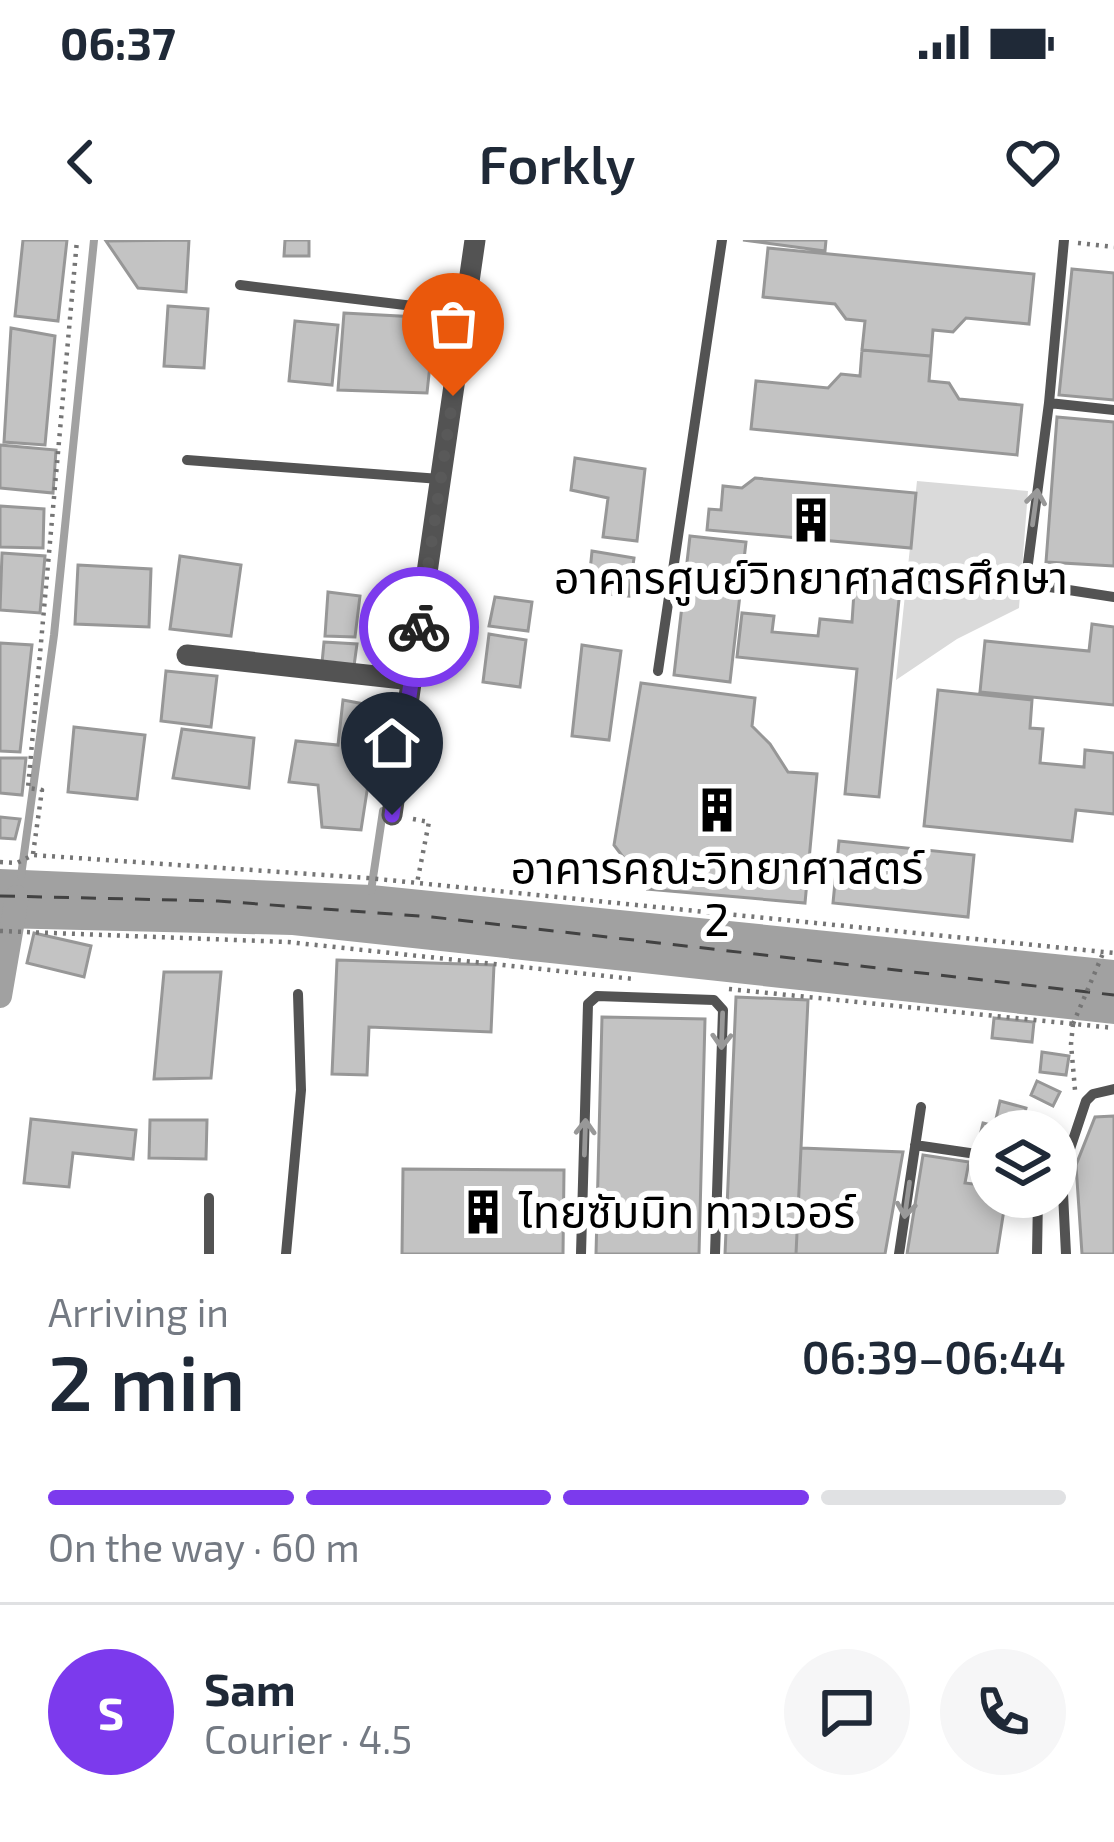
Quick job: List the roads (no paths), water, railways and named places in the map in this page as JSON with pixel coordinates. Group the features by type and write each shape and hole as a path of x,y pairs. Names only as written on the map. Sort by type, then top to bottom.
{"street":[{"path":"392,815 403,678 456,311 475,240"},
{"path":"188,655 403,678"}],"lane":[{"path":"658,671 722,240"},
{"path":"1064,241 1027,571 1043,586 1114,597"},
{"path":"240,285 456,311"},
{"path":"1049,403 1114,410"},
{"path":"188,460 433,478"},
{"path":"286,1254 301,1090 298,994"},
{"path":"581,1254 588,1004 597,996 714,1000 723,1010 715,1254"},
{"path":"1066,1254 1062,1173 1086,1101 1093,1094 1114,1089"},
{"path":"899,1254 921,1107"},
{"path":"915,1145 969,1153"},
{"path":"208,1254 209,1198"},
{"path":"1037,1254 1038,1218"}],"waterway":[{"path":"21,876 54,635 94,240"},
{"path":"371,891 383,811"},
{"path":"0,996 17,897"}],"place":[{"name":"อาคารศูนย์วิทยาศาสตรศึกษา","path":"811,520"},
{"name":"อาคารคณะวิทยาศาสตร์ 2","path":"717,810"},
{"name":"ไทยซัมมิท ทาวเวอร์","path":"483,1212"}]}
